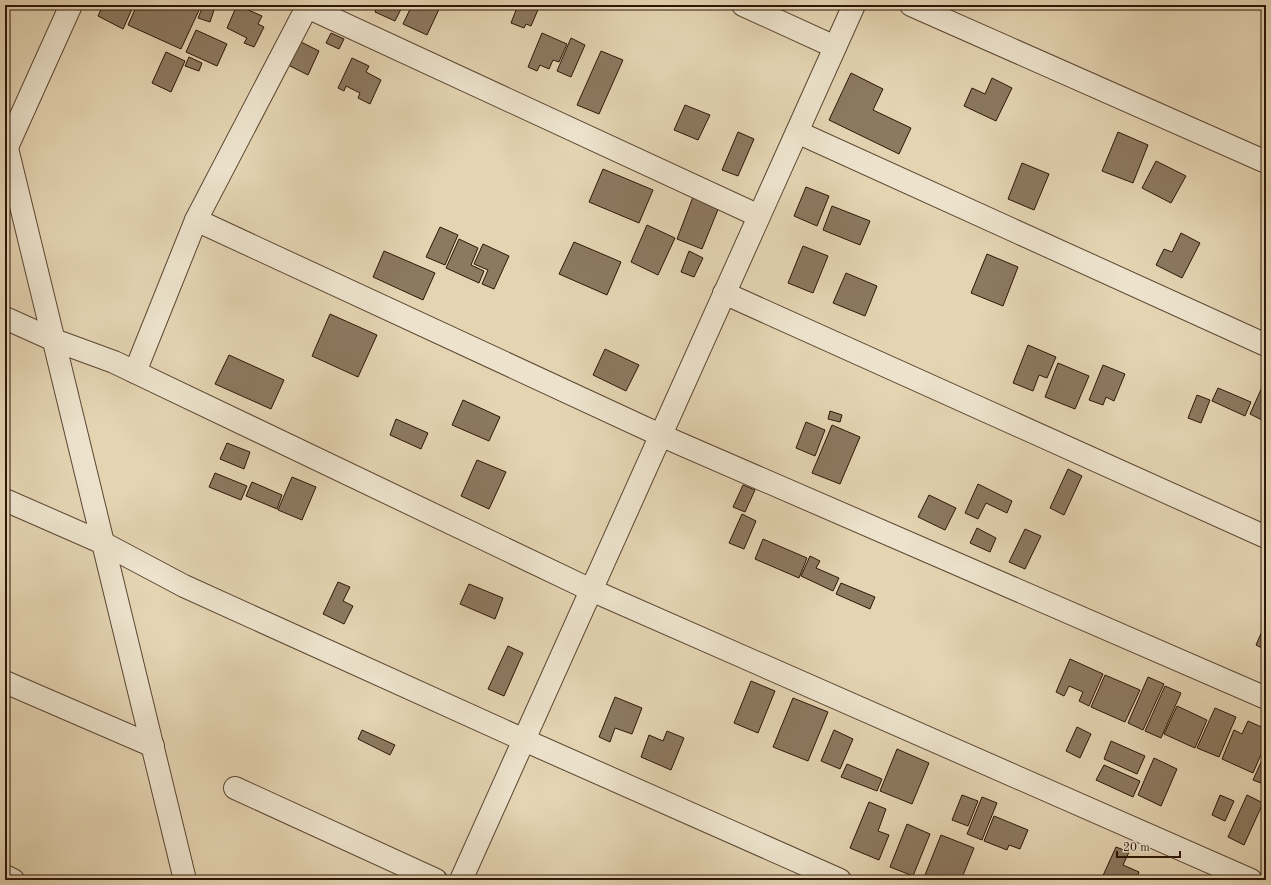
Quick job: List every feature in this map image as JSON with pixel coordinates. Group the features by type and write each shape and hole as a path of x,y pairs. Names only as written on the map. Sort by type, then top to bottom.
{"street":[{"path":"71,5 6,144 185,880"},
{"path":"743,5 835,47"},
{"path":"461,880 854,5"},
{"path":"911,5 1266,162"},
{"path":"135,372 196,220 305,6 759,216"},
{"path":"797,132 1266,344"},
{"path":"196,220 660,435 1266,698"},
{"path":"724,293 1266,537"},
{"path":"5,318 54,340 114,362 591,590 1251,880"},
{"path":"5,500 103,543 184,586 524,740 840,880"},
{"path":"5,682 152,746"},
{"path":"235,788 436,880"},
{"path":"5,876 13,880"}],"building":[{"path":"103,5 124,5 132,9 123,29 98,16"},
{"path":"137,5 194,5 200,8 181,49 128,25"},
{"path":"237,5 262,16 258,24 264,27 254,47 244,43 247,38 227,28"},
{"path":"377,5 403,5 395,21 375,12"},
{"path":"412,5 441,5 427,35 403,24"},
{"path":"518,5 540,5 531,26 526,24 524,28 511,23"},
{"path":"203,6 214,10 210,22 198,18"},
{"path":"196,30 227,44 217,66 186,52"},
{"path":"331,33 344,39 339,49 326,43"},
{"path":"542,33 567,44 559,62 553,60 549,69 540,65 537,71 528,67"},
{"path":"571,38 585,45 571,77 557,71"},
{"path":"299,41 319,51 308,75 288,65"},
{"path":"601,51 623,60 599,114 577,105"},
{"path":"166,52 185,61 171,92 152,83"},
{"path":"189,57 202,63 199,71 185,66"},
{"path":"352,58 369,66 366,72 381,80 370,104 358,98 360,93 346,86 344,91 338,88"},
{"path":"851,73 883,89 873,110 911,128 899,154 829,120"},
{"path":"992,78 1012,88 996,121 964,106 972,88 985,94"},
{"path":"685,105 710,115 698,140 674,130"},
{"path":"738,132 754,139 738,176 722,170"},
{"path":"1118,132 1148,145 1133,183 1102,171"},
{"path":"1156,161 1186,176 1171,203 1142,188"},
{"path":"1022,163 1049,174 1034,210 1008,199"},
{"path":"603,169 653,190 639,223 589,202"},
{"path":"806,187 829,196 817,226 794,216"},
{"path":"693,197 719,207 702,249 677,239"},
{"path":"832,206 870,221 860,245 823,230"},
{"path":"647,225 675,238 658,275 631,262"},
{"path":"440,227 458,235 445,265 426,257"},
{"path":"1181,233 1200,243 1182,278 1156,265 1164,249 1172,252"},
{"path":"459,239 478,248 471,265 484,271 479,283 446,268"},
{"path":"574,242 621,262 607,295 559,274"},
{"path":"483,244 509,256 494,289 482,284 488,270 474,264"},
{"path":"803,246 828,256 813,293 788,283"},
{"path":"384,251 435,273 423,300 373,277"},
{"path":"689,251 703,258 694,277 681,272"},
{"path":"987,254 1018,267 1003,306 971,293"},
{"path":"846,273 877,286 865,316 833,303"},
{"path":"330,314 377,335 358,377 312,356"},
{"path":"1028,345 1056,357 1047,378 1039,375 1033,391 1013,383"},
{"path":"605,349 639,365 626,391 593,375"},
{"path":"229,355 284,380 271,409 215,384"},
{"path":"1058,363 1089,376 1075,409 1045,397"},
{"path":"1103,365 1125,374 1114,401 1106,397 1103,405 1089,400"},
{"path":"1263,385 1266,387 1266,422 1250,414"},
{"path":"1218,388 1251,402 1245,416 1212,401"},
{"path":"1197,395 1210,400 1201,423 1188,418"},
{"path":"463,400 500,417 489,441 452,425"},
{"path":"830,411 842,415 840,422 828,419"},
{"path":"396,419 428,433 421,449 390,435"},
{"path":"806,422 825,430 815,456 796,448"},
{"path":"832,425 860,437 840,484 812,473"},
{"path":"227,443 250,452 244,469 220,459"},
{"path":"477,460 506,472 489,509 461,496"},
{"path":"1068,469 1082,476 1064,515 1050,508"},
{"path":"215,473 247,486 241,500 209,487"},
{"path":"292,477 316,487 302,520 278,510"},
{"path":"252,482 282,495 277,509 246,496"},
{"path":"978,484 1012,501 1007,513 986,503 978,519 965,513"},
{"path":"743,485 755,490 745,512 733,507"},
{"path":"929,495 956,508 945,530 918,517"},
{"path":"742,514 756,521 744,549 729,543"},
{"path":"977,528 996,538 990,552 970,543"},
{"path":"1025,529 1041,536 1025,569 1009,562"},
{"path":"763,539 807,558 799,578 755,559"},
{"path":"810,556 820,561 816,568 839,578 833,591 801,576"},
{"path":"338,582 350,587 343,601 353,606 344,624 323,614"},
{"path":"841,583 875,597 870,609 836,594"},
{"path":"469,584 503,598 495,619 460,604"},
{"path":"1266,622 1266,644 1264,649 1256,645"},
{"path":"508,646 523,653 504,696 488,689"},
{"path":"1070,659 1103,674 1089,706 1079,701 1083,692 1069,686 1064,696 1056,692"},
{"path":"1105,675 1140,690 1125,722 1091,707"},
{"path":"1148,677 1164,684 1143,730 1128,723"},
{"path":"751,681 775,691 758,733 734,723"},
{"path":"1165,686 1181,693 1161,738 1145,731"},
{"path":"615,697 642,708 632,734 615,728 610,742 599,737"},
{"path":"793,698 828,712 808,761 773,747"},
{"path":"1177,706 1207,720 1195,748 1164,734"},
{"path":"1215,708 1236,717 1219,757 1197,748"},
{"path":"1248,721 1266,729 1266,743 1253,773 1222,759 1234,730 1242,734"},
{"path":"1077,727 1091,734 1080,758 1066,751"},
{"path":"362,730 395,745 390,755 358,739"},
{"path":"834,730 853,739 840,769 821,761"},
{"path":"667,731 684,738 671,770 641,757 649,735 663,741"},
{"path":"1111,741 1145,756 1137,774 1104,759"},
{"path":"897,749 929,763 912,804 880,791"},
{"path":"1266,751 1266,785 1253,780"},
{"path":"1154,758 1177,769 1161,806 1138,795"},
{"path":"847,764 882,779 877,791 841,777"},
{"path":"1104,765 1140,781 1133,797 1096,780"},
{"path":"962,795 978,801 968,826 952,820"},
{"path":"1220,795 1234,801 1225,821 1212,815"},
{"path":"1247,795 1263,803 1244,845 1228,837"},
{"path":"982,797 997,803 982,840 967,834"},
{"path":"869,802 886,809 878,831 889,835 879,860 850,848"},
{"path":"994,816 1028,830 1020,849 1009,845 1007,850 984,841"},
{"path":"907,824 930,834 913,876 890,867"},
{"path":"941,835 974,848 961,880 923,880"},
{"path":"1116,847 1129,852 1123,865 1139,872 1136,880 1101,880"}]}
